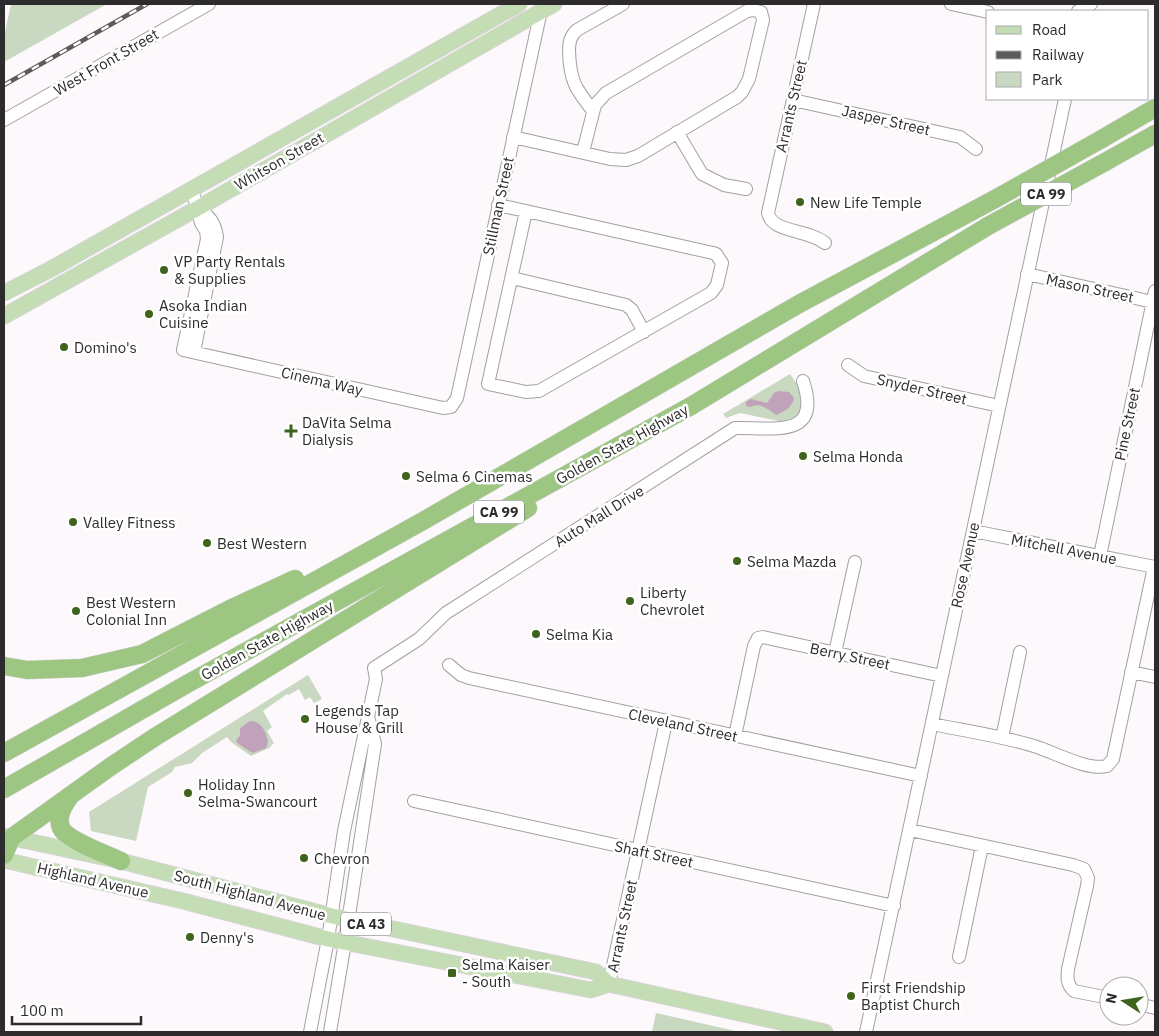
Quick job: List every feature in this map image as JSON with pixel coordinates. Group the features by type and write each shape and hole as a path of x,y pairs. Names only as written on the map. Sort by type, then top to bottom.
{"highway":[{"name":"Golden State Highway","path":"4,752 423,521 798,304 995,199 1155,108"},
{"name":"Golden State Highway","path":"4,789 187,684 691,406 988,226 1155,134"},
{"path":"4,854 7,837 73,794 155,736 486,535 691,406"},
{"path":"4,666 27,670 82,668 142,654 230,609 423,521"},
{"path":"73,794 62,806 60,823 64,832 121,861"}],"main road":[{"name":"Whitson Street","path":"4,293 51,269 519,4"},
{"name":"Whitson Street","path":"4,316 387,100 546,6"},
{"path":"387,100 386,91 388,88 424,68 438,50"},
{"path":"285,157 294,144 345,113 343,103"},
{"path":"63,283 66,270 114,242 118,231"},
{"path":"4,310 16,300 42,286 51,269"},
{"name":"Highland Avenue","path":"7,837 121,861"},
{"name":"Highland Avenue","path":"4,860 183,901"},
{"name":"South Highland Avenue","path":"121,861 348,920 596,972 609,984 826,1032"},
{"name":"South Highland Avenue","path":"183,901 328,939 591,990 609,984"}],"street":[{"name":"West Front Street","path":"4,120 209,4"},
{"path":"592,111 583,99 571,76 570,40 577,30 623,4"},
{"name":"Arrants Street","path":"814,4 768,209 769,217 774,224 816,237 825,242"},
{"path":"951,4 986,12"},
{"path":"1080,10 1091,4"},
{"name":"Stillman Street","path":"451,407 457,398 513,137 546,6"},
{"path":"513,137 610,159 626,160 638,156 729,103 742,92 751,70 762,20 760,12 747,11 618,85 601,97 592,111 583,152"},
{"name":"Jasper Street","path":"793,100 960,137 976,149"},
{"name":"Rose Avenue","path":"866,1032 1065,100"},
{"path":"677,132 702,174 724,185 746,189"},
{"name":"Cinema Way","path":"192,189 198,208 210,216 217,237 194,352 443,408 451,407"},
{"path":"498,206 526,211 713,253 719,256 721,268 715,288 711,293 539,391 526,392 488,384 526,211"},
{"name":"Mason Street","path":"1027,274 1154,297"},
{"path":"512,278 626,305 632,310 644,332"},
{"name":"Pine Street","path":"1100,556 1154,297"},
{"name":"Snyder Street","path":"848,365 864,376 999,406"},
{"name":"Auto Mall Drive","path":"368,718 376,679 374,668 419,639 446,613 735,428 782,429 795,426 802,421 806,410 808,396 802,381"},
{"name":"Mitchell Avenue","path":"973,531 1155,567"},
{"path":"834,653 854,562"},
{"path":"932,724 1034,746 1083,764 1107,766 1113,759 1155,567"},
{"name":"Berry Street","path":"735,736 754,646 758,638 763,637 942,676"},
{"path":"1002,738 1020,652"},
{"name":"Cleveland Street","path":"449,665 465,677 921,776"},
{"path":"1131,672 1155,677"},
{"path":"310,1032 332,916 344,831 368,718"},
{"path":"330,1032 375,744 368,718"},
{"name":"Arrants Street","path":"609,984 666,722"},
{"name":"Shaft Street","path":"414,802 894,906"},
{"path":"910,830 1084,869 1088,878 1087,886 1068,969 1068,982 1074,991 1099,996"},
{"path":"959,957 982,846"}],"green space":[{"path":"11,4 107,4 4,62 4,37"},
{"path":"790,374 806,397 801,417 783,422 740,413 726,418 723,414"},
{"path":"308,675 322,699 314,703 310,697 305,700 299,689 289,695 287,694 263,711 272,727 267,731 274,743 269,748 251,756 227,737 202,753 192,763 175,767 172,772 148,787 136,841 91,831 89,812"},
{"path":"656,1013 740,1032 652,1032"}],"shaded area":[{"path":"778,391 789,392 794,398 790,407 779,414 776,415 758,405 746,406 746,402 751,399 767,403 774,393"},
{"path":"250,721 260,725 265,731 268,742 266,748 253,753 236,741 240,735 240,728"}],"railway":[{"path":"4,85 147,4"}],"place":[{"name":"New Life Temple","path":"800,202"},
{"name":"VP Party Rentals & Supplies","path":"164,270"},
{"name":"Asoka Indian Cuisine","path":"149,314"},
{"name":"Domino's","path":"64,347"},
{"name":"DaVita Selma Dialysis","path":"291,431"},
{"name":"Selma Honda","path":"803,456"},
{"name":"Selma 6 Cinemas","path":"406,476"},
{"name":"Valley Fitness","path":"73,522"},
{"name":"Best Western","path":"207,543"},
{"name":"Selma Mazda","path":"737,561"},
{"name":"Liberty Chevrolet","path":"630,601"},
{"name":"Best Western Colonial Inn","path":"76,611"},
{"name":"Selma Kia","path":"536,634"},
{"name":"Legends Tap House & Grill","path":"305,719"},
{"name":"Holiday Inn Selma-Swancourt","path":"188,793"},
{"name":"Chevron","path":"304,858"},
{"name":"Denny's","path":"190,937"},
{"name":"Selma Kaiser - South","path":"452,973"},
{"name":"First Friendship Baptist Church","path":"851,996"}]}
